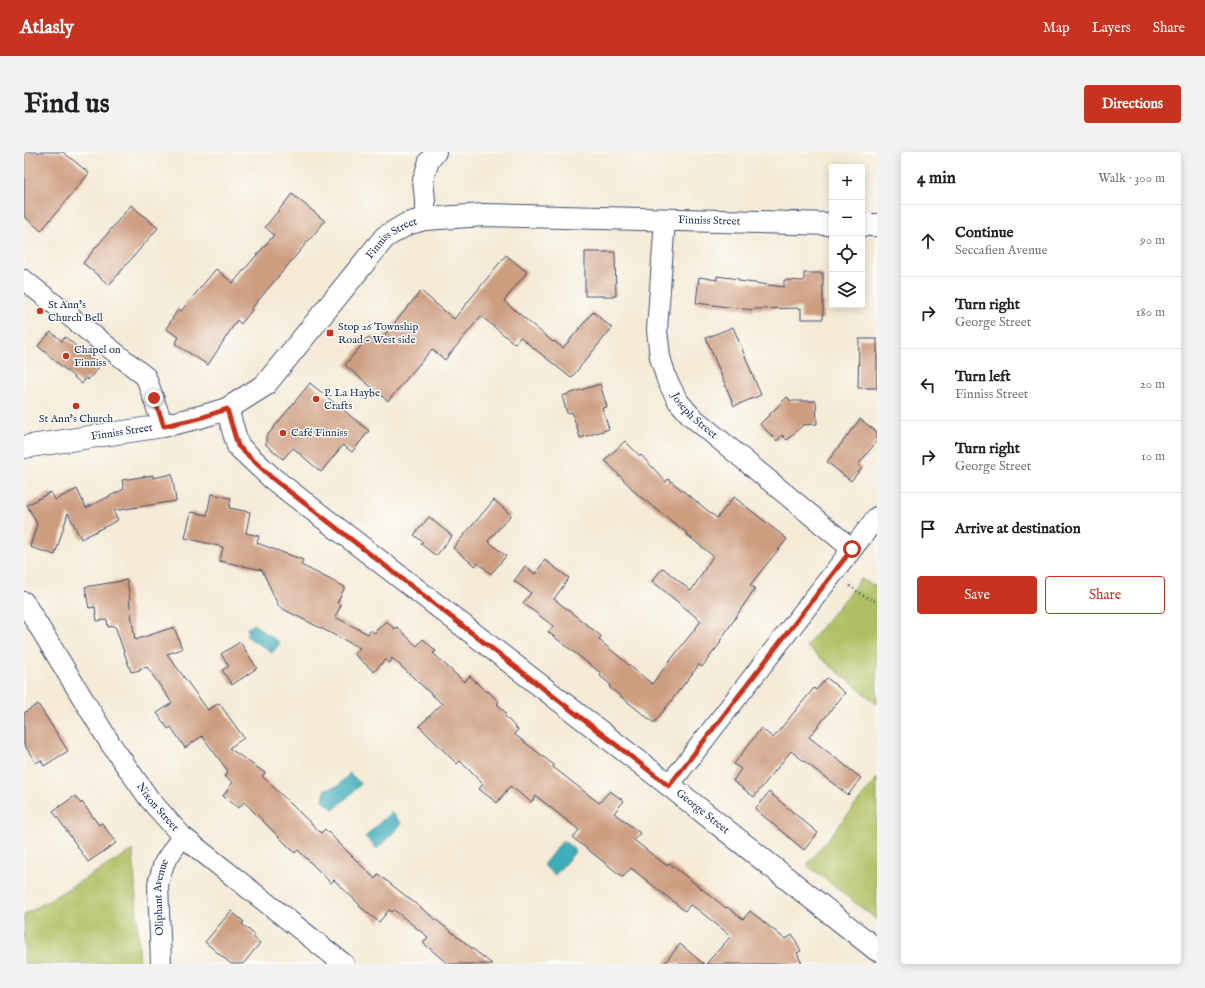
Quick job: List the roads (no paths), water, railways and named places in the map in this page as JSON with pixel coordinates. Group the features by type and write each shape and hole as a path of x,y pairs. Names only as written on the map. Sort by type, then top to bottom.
{"street":[{"path":"425,218 423,180 429,161 436,152"},
{"name":"Finniss Street","path":"24,447 164,426 200,418 227,409 265,385 385,237 407,224 425,218 484,215 829,224"},
{"name":"Joseph Street","path":"665,220 657,330 662,365 667,380 678,401 691,416 852,549"},
{"path":"865,225 877,225"},
{"path":"24,280 146,377 164,426"},
{"name":"George Street","path":"227,409 238,446 272,478 669,786 877,950"},
{"path":"669,786 877,517"},
{"name":"Nixon Street","path":"24,602 110,743 150,800 182,836 344,964"},
{"name":"Oliphant Avenue","path":"161,964 158,884 164,863 182,836"}],"water":[{"path":"253,624 280,643 272,653 246,636 248,632 247,628 251,627"},
{"path":"350,773 361,784 334,810 323,800 325,789 338,786"},
{"path":"391,812 402,824 377,849 365,837"},
{"path":"563,840 576,851 555,875 543,865"}],"place":[{"name":"St Ann’s Church Bell","path":"40,311"},
{"name":"Stop 26 Township Road - West side","path":"330,333"},
{"name":"Chapel on Finniss","path":"66,356"},
{"name":"P. La Haybe Crafts","path":"316,399"},
{"name":"St Ann’s Church","path":"76,406"},
{"name":"Café Finniss","path":"283,433"}]}
